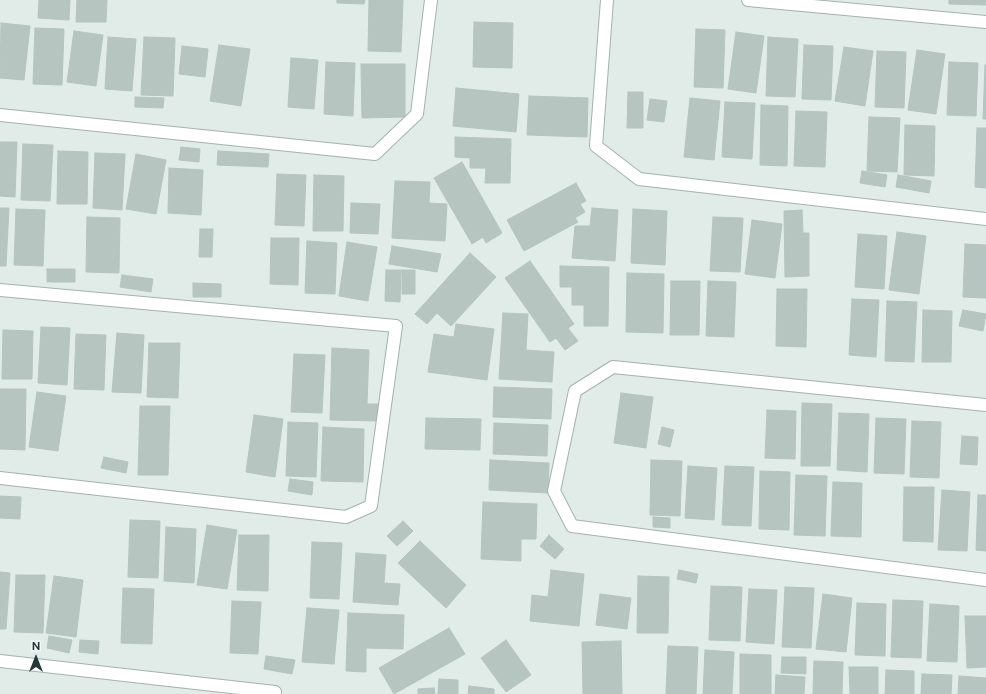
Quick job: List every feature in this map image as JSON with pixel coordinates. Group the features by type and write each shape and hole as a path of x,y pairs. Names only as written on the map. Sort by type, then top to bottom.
{"street":[{"path":"0,115 375,154 417,114 431,0"},
{"path":"607,0 596,146 640,179 986,219"},
{"path":"748,0 986,22"},
{"path":"0,290 396,326 371,506 346,517 0,478"},
{"path":"986,405 613,367 575,391 554,491 572,526 986,580"},
{"path":"0,661 275,692"}],"building":[{"path":"39,0 70,0 69,20 38,18"},
{"path":"77,0 107,0 106,22 76,22"},
{"path":"337,0 365,0 364,4 337,3"},
{"path":"369,0 403,0 401,52 368,51"},
{"path":"949,0 986,0 986,5 949,4"},
{"path":"474,22 513,23 512,68 473,67"},
{"path":"1,23 30,26 24,80 0,78"},
{"path":"35,28 64,29 62,85 33,84"},
{"path":"696,29 725,30 723,88 694,87"},
{"path":"74,31 103,35 96,86 67,82"},
{"path":"736,32 764,36 756,93 728,89"},
{"path":"108,37 136,39 132,91 105,89"},
{"path":"144,37 175,38 173,96 141,95"},
{"path":"768,37 798,39 795,97 766,96"},
{"path":"219,45 250,49 241,106 210,101"},
{"path":"804,45 833,46 831,100 802,99"},
{"path":"182,46 208,49 205,77 179,74"},
{"path":"844,47 873,51 865,106 835,101"},
{"path":"917,50 945,54 936,114 908,110"},
{"path":"877,51 906,52 904,108 875,107"},
{"path":"291,58 318,60 314,109 288,107"},
{"path":"326,62 355,63 353,116 324,114"},
{"path":"949,62 978,63 976,116 947,115"},
{"path":"361,64 405,64 405,117 362,118"},
{"path":"985,65 986,119 983,119"},
{"path":"456,88 519,94 516,132 453,126"},
{"path":"628,92 643,92 643,128 627,128"},
{"path":"529,96 588,98 587,137 527,135"},
{"path":"135,97 164,98 163,108 135,107"},
{"path":"690,98 720,101 714,160 684,157"},
{"path":"650,99 667,101 664,122 647,120"},
{"path":"725,102 755,103 752,159 722,157"},
{"path":"761,105 788,106 787,166 760,165"},
{"path":"796,111 827,112 825,167 794,166"},
{"path":"869,117 900,118 897,172 867,171"},
{"path":"905,125 935,126 934,176 904,175"},
{"path":"977,128 986,128 986,188 975,187"},
{"path":"455,137 511,139 510,183 485,183 486,168 470,168 470,158 455,157"},
{"path":"0,142 17,142 15,197 0,196"},
{"path":"23,144 53,145 50,201 21,200"},
{"path":"181,147 200,149 199,162 179,160"},
{"path":"58,151 88,152 87,204 57,204"},
{"path":"218,151 269,154 268,167 217,165"},
{"path":"95,153 125,154 122,210 93,208"},
{"path":"136,154 166,160 156,214 126,209"},
{"path":"462,162 502,233 486,243 483,237 472,244 434,178"},
{"path":"169,168 203,170 201,215 168,213"},
{"path":"862,171 887,175 885,187 860,183"},
{"path":"277,174 306,175 304,226 275,225"},
{"path":"314,175 344,176 343,231 313,231"},
{"path":"898,175 931,181 929,193 896,187"},
{"path":"395,181 430,182 429,203 447,204 445,241 392,238"},
{"path":"576,183 586,201 580,204 585,212 575,218 578,222 524,251 507,220"},
{"path":"351,203 380,204 378,234 350,233"},
{"path":"0,208 9,208 6,266 0,266"},
{"path":"592,208 618,210 615,261 572,258 575,226 590,226"},
{"path":"16,209 45,210 43,266 14,265"},
{"path":"633,209 667,211 665,265 631,263"},
{"path":"802,210 803,233 809,233 809,276 785,277 784,211"},
{"path":"87,217 120,218 119,273 86,272"},
{"path":"713,217 743,218 740,272 710,271"},
{"path":"752,220 782,224 775,278 745,274"},
{"path":"200,229 213,229 212,257 199,257"},
{"path":"897,232 926,236 919,294 889,290"},
{"path":"858,234 887,236 884,289 855,287"},
{"path":"271,238 299,238 298,285 270,284"},
{"path":"307,241 337,243 335,294 305,293"},
{"path":"347,242 377,247 368,301 339,296"},
{"path":"965,244 986,245 986,298 963,297"},
{"path":"392,246 441,254 437,272 389,264"},
{"path":"470,253 496,277 451,326 437,313 427,324 415,314"},
{"path":"530,261 574,324 568,328 578,341 565,350 556,338 550,342 505,278"},
{"path":"560,266 609,267 608,326 584,326 584,305 572,305 572,287 560,287"},
{"path":"47,269 75,269 75,282 47,282"},
{"path":"386,270 401,270 400,302 385,301"},
{"path":"402,270 415,270 415,294 402,294"},
{"path":"627,273 664,274 663,333 626,332"},
{"path":"122,275 153,279 151,292 120,287"},
{"path":"671,281 700,281 699,335 670,335"},
{"path":"708,281 736,282 734,337 706,336"},
{"path":"193,283 221,284 221,297 193,297"},
{"path":"777,289 807,289 806,347 776,346"},
{"path":"852,299 879,300 876,357 849,355"},
{"path":"887,301 917,302 914,362 885,361"},
{"path":"923,310 952,311 951,362 922,362"},
{"path":"963,310 986,314 983,331 959,326"},
{"path":"503,313 528,314 526,350 554,352 552,382 499,379"},
{"path":"456,324 494,329 487,380 428,372 434,334 454,337"},
{"path":"41,327 70,328 67,385 38,383"},
{"path":"3,330 33,331 32,379 2,379"},
{"path":"117,333 144,335 141,393 112,392"},
{"path":"76,334 106,335 104,390 74,389"},
{"path":"149,343 180,343 178,398 147,397"},
{"path":"332,348 369,350 367,404 378,404 377,421 330,420"},
{"path":"294,354 325,355 322,413 291,412"},
{"path":"494,387 552,389 551,419 493,417"},
{"path":"0,389 26,389 25,450 0,449"},
{"path":"37,392 66,396 58,451 29,447"},
{"path":"621,393 653,397 646,448 614,443"},
{"path":"802,403 832,404 830,466 801,466"},
{"path":"140,406 170,406 168,475 138,475"},
{"path":"767,410 796,411 795,459 765,458"},
{"path":"839,413 869,414 867,472 837,470"},
{"path":"254,415 283,419 275,477 246,472"},
{"path":"426,418 481,419 480,450 425,449"},
{"path":"876,418 906,419 904,474 874,473"},
{"path":"912,421 941,422 939,478 910,477"},
{"path":"288,422 318,423 316,477 286,476"},
{"path":"494,423 548,425 547,456 493,454"},
{"path":"323,427 364,429 363,482 321,481"},
{"path":"662,427 674,430 670,447 658,444"},
{"path":"962,436 978,437 977,465 960,464"},
{"path":"104,457 128,462 126,473 101,468"},
{"path":"490,460 549,463 548,493 489,490"},
{"path":"651,460 682,461 680,516 650,515"},
{"path":"688,466 717,468 714,520 685,518"},
{"path":"725,466 754,467 751,526 722,525"},
{"path":"760,471 790,472 789,530 759,529"},
{"path":"796,475 827,476 825,536 794,535"},
{"path":"290,479 313,482 312,495 288,491"},
{"path":"833,482 862,483 861,537 831,536"},
{"path":"904,487 934,487 933,542 903,541"},
{"path":"942,490 970,492 967,551 938,550"},
{"path":"978,495 986,495 986,551 976,550"},
{"path":"0,496 21,497 20,519 0,518"},
{"path":"483,502 537,504 536,539 521,539 521,561 481,559"},
{"path":"653,517 670,518 670,528 653,527"},
{"path":"130,520 160,521 158,578 128,577"},
{"path":"403,521 413,531 397,546 387,536"},
{"path":"207,525 237,530 227,589 197,585"},
{"path":"166,527 196,529 194,583 164,581"},
{"path":"239,535 269,535 268,591 237,590"},
{"path":"549,535 564,549 555,559 540,546"},
{"path":"420,541 466,585 446,608 398,563"},
{"path":"312,542 342,543 339,599 310,598"},
{"path":"356,553 386,555 384,583 400,584 398,605 353,602"},
{"path":"551,570 584,574 579,626 530,621 532,595 548,597"},
{"path":"679,570 698,574 696,583 677,579"},
{"path":"0,572 10,573 6,629 0,629"},
{"path":"16,575 45,575 43,633 14,632"},
{"path":"54,576 83,580 76,637 46,633"},
{"path":"638,576 669,577 668,633 637,633"},
{"path":"711,586 742,587 740,641 709,640"},
{"path":"785,587 814,588 811,648 782,647"},
{"path":"123,588 154,589 152,644 121,643"},
{"path":"749,589 777,590 774,644 746,642"},
{"path":"600,594 631,598 627,629 596,625"},
{"path":"823,594 852,598 846,652 816,649"},
{"path":"893,600 923,601 921,658 891,657"},
{"path":"232,601 261,602 258,654 230,653"},
{"path":"857,603 886,604 885,656 855,655"},
{"path":"930,604 959,606 957,662 927,661"},
{"path":"307,608 339,610 334,664 302,662"},
{"path":"348,613 404,615 403,649 366,648 366,672 346,671"},
{"path":"965,616 986,616 986,667 967,668"},
{"path":"449,628 465,654 394,694 379,668"},
{"path":"49,636 72,640 69,653 47,648"},
{"path":"80,640 99,641 98,654 79,652"},
{"path":"506,640 531,675 506,692 481,658"},
{"path":"621,641 622,694 583,694 582,642"},
{"path":"668,646 698,647 696,694 666,694"},
{"path":"705,650 734,652 732,694 703,694"},
{"path":"740,654 771,655 771,694 740,694"},
{"path":"266,656 295,660 292,674 264,669"},
{"path":"782,657 806,657 806,674 781,673"},
{"path":"814,661 843,662 842,694 813,694"},
{"path":"849,667 878,667 878,694 850,694"},
{"path":"886,670 914,671 914,694 885,694"},
{"path":"922,674 952,675 951,694 921,694"},
{"path":"776,675 805,677 804,694 775,694"},
{"path":"959,676 986,678 986,694 958,694"},
{"path":"439,679 458,680 458,694 438,694"},
{"path":"469,686 494,689 494,694 468,694"},
{"path":"434,688 435,694 418,694 418,689"}]}
